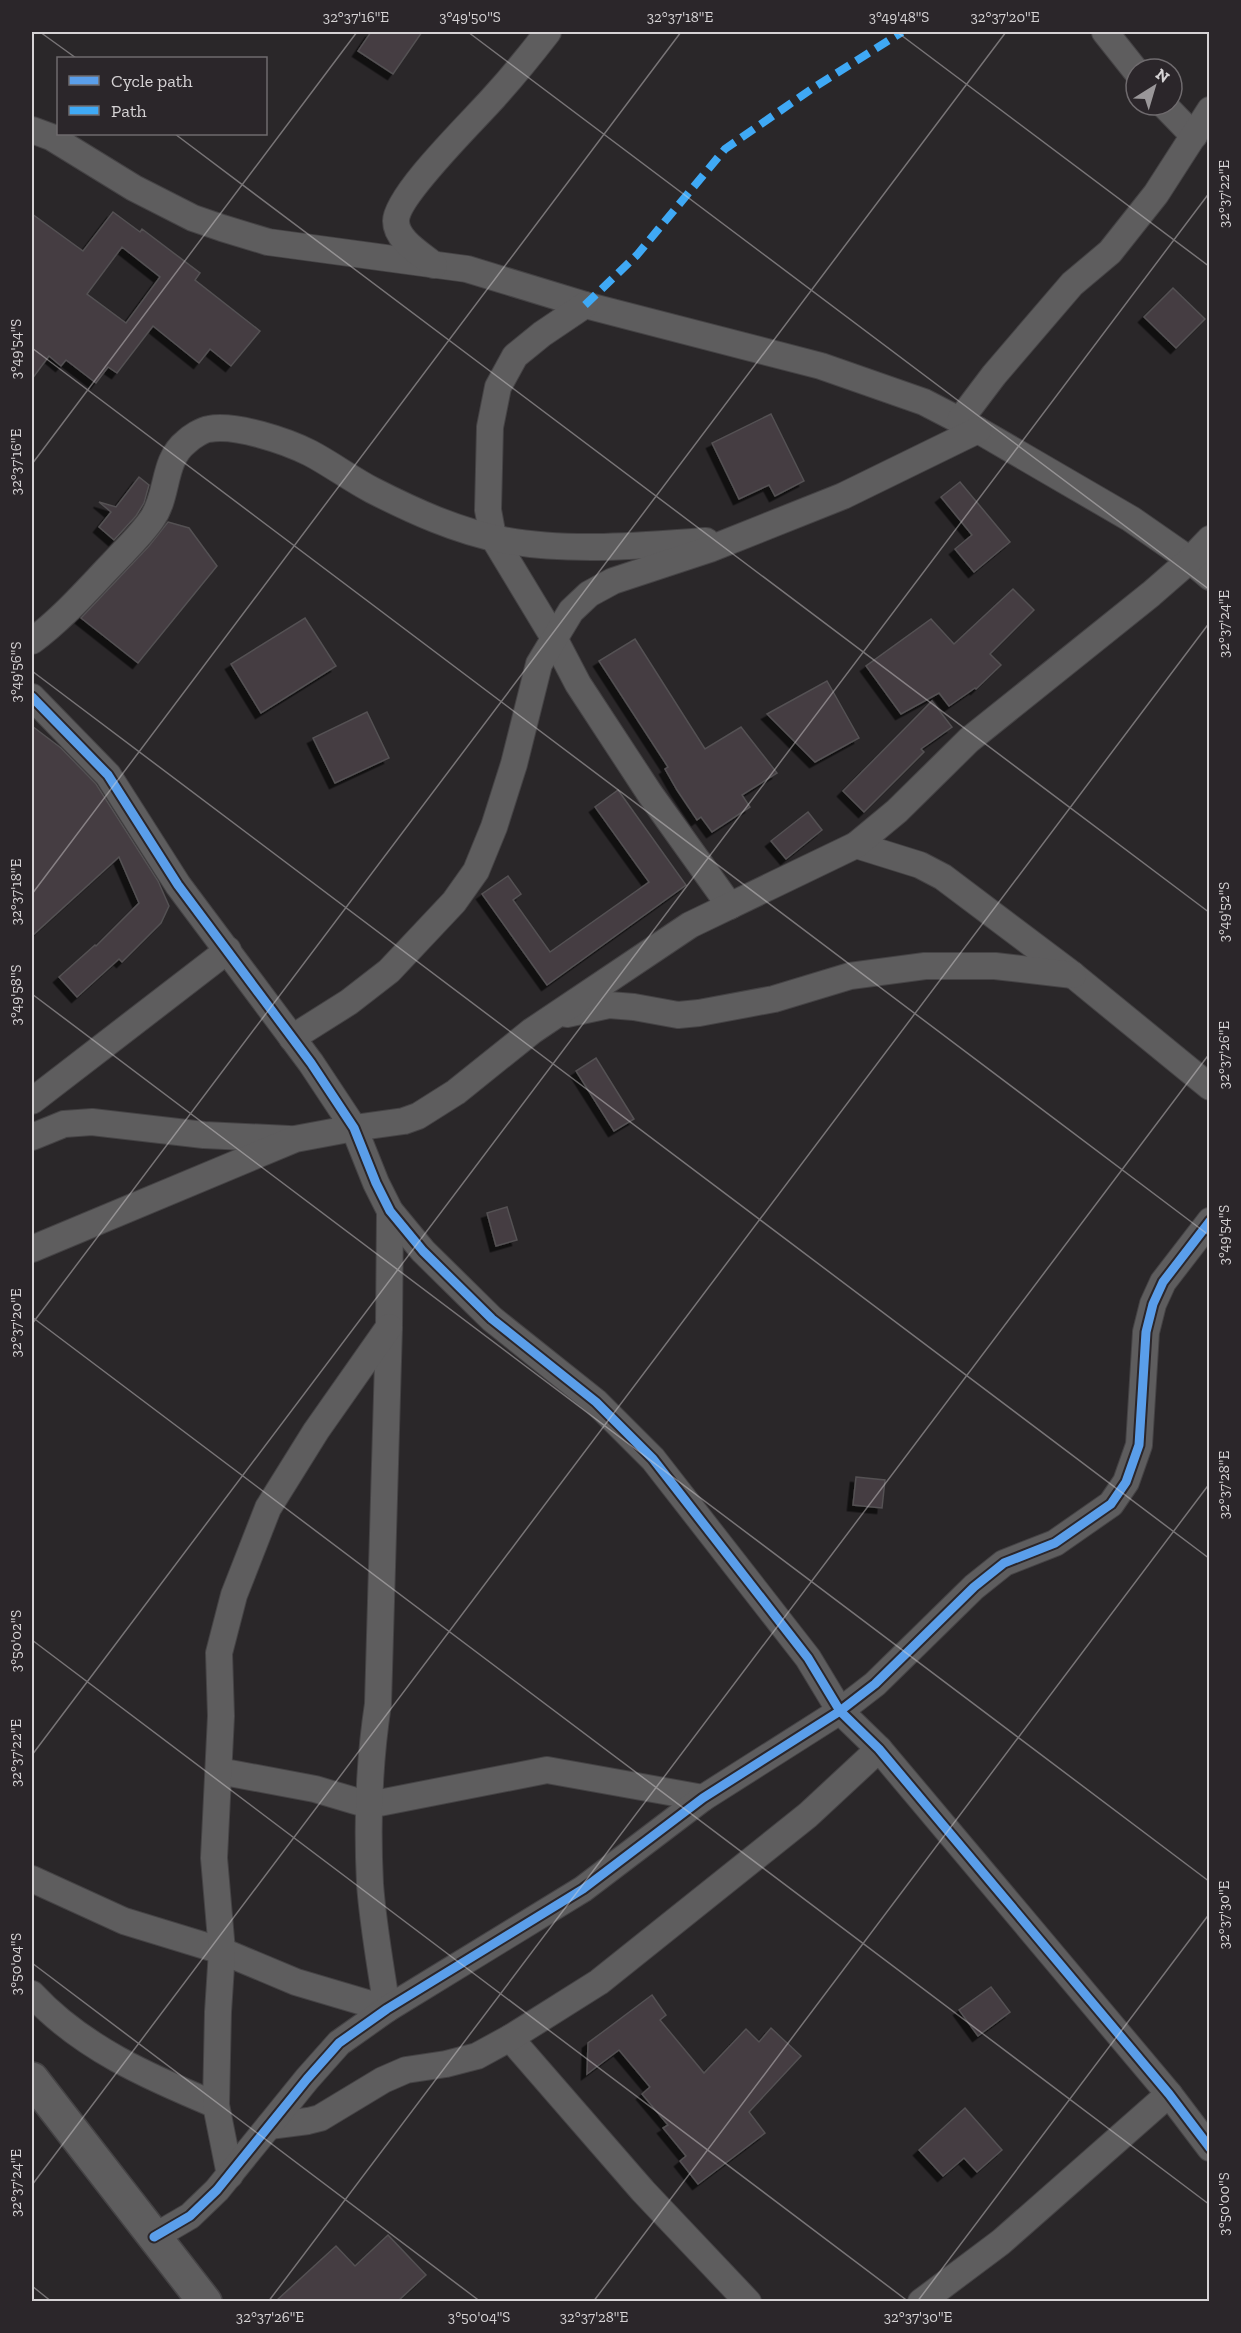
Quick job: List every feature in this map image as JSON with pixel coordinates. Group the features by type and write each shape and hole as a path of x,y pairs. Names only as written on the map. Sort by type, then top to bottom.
{"street":[{"path":"434,265 399,233 396,221 399,207 440,156 526,61 548,32"},
{"path":"1105,32 1125,57"},
{"path":"292,1038 349,1002 389,971 454,902 476,871 494,827 514,764 539,664 571,611 589,594 613,581 740,538 843,496 969,425 994,375 1072,284 1110,252 1156,194 1209,110"},
{"path":"1176,117 1194,136"},
{"path":"32,130 51,137 134,188 183,213 222,228 268,242 467,269 585,305 821,366 924,402 969,425 1131,519 1190,560 1209,577"},
{"path":"585,305 542,334 515,356 498,387 490,427 488,510 493,537 554,638 578,684 650,794 730,906"},
{"path":"32,641 64,614 153,518 164,495 172,456 186,441 208,429 234,429 280,441 309,452 370,489 436,520 493,537 542,546 658,544 740,538"},
{"path":"32,1249 295,1139 404,1121 418,1116 456,1092 552,1017 690,925 856,845 897,811 969,740 1190,560 1209,539"},
{"path":"32,697 108,775 178,885 292,1038 354,1128 390,1211 423,1251 492,1319 596,1402 653,1459 808,1658 840,1711 879,1749 1169,2094 1209,2148"},
{"path":"856,845 920,865 943,878 1073,975 1209,1087"},
{"path":"32,1101 228,950"},
{"path":"552,1017 609,1005 634,1006 678,1016 774,999 850,976 925,966 995,966 1073,975"},
{"path":"32,1137 64,1124 92,1122 204,1135 295,1139"},
{"path":"387,2008 370,1886 369,1805 372,1742 378,1704 389,1327 390,1211"},
{"path":"154,2237 190,2216 230,2175 339,2043 387,2008 583,1889 703,1798 840,1711 875,1684 974,1587 1004,1563 1055,1543 1111,1504 1126,1482 1139,1444 1146,1332 1153,1304 1163,1282 1209,1221"},
{"path":"230,2175 216,2105 222,1951 214,1858 221,1716 219,1653 234,1595 268,1508 322,1422 389,1327"},
{"path":"269,2126 320,2118 383,2080 406,2070 446,2064 477,2056 510,2038 599,1982 808,1815 879,1749"},
{"path":"219,1771 315,1789 369,1805 547,1770 703,1798"},
{"path":"32,1879 124,1921 222,1951 296,1982 387,2008"},
{"path":"32,1994 44,2007 97,2049 155,2080 216,2105"},
{"path":"510,2038 643,2191 748,2301"},
{"path":"32,2079 205,2301"},
{"path":"921,2301 1001,2242 1169,2094"}],"building":[{"path":"371,32 422,32 393,74 358,51"},
{"path":"113,212 140,232 142,229 200,273 195,280 260,331 231,366 210,349 199,363 153,326 117,373 108,367 96,383 66,360 61,366 49,356 32,379 32,214 83,251","holes":["122,247 160,277 126,323 87,294"]},
{"path":"1173,288 1205,319 1176,348 1144,317"},
{"path":"771,414 804,481 775,496 769,485 739,499 712,443"},
{"path":"139,477 149,485 144,503 136,516 114,540 99,527 111,512 99,502 116,507"},
{"path":"960,482 1010,542 974,572 955,549 972,535 941,497"},
{"path":"168,522 189,528 217,566 138,663 81,618 149,546"},
{"path":"1013,589 1034,610 990,654 1001,665 976,689 949,706 939,693 901,714 866,666 931,619 954,644"},
{"path":"305,618 336,666 261,713 231,664"},
{"path":"635,639 705,749 741,727 777,773 742,795 750,807 712,832 701,817 697,820 677,790 665,769 668,767 599,661"},
{"path":"827,681 859,738 815,762 767,714"},
{"path":"932,701 952,727 921,749 924,752 864,812 843,791"},
{"path":"367,712 389,758 335,783 313,738"},
{"path":"32,726 61,748 96,784 158,881 169,906 161,923 122,962 119,959 77,997 59,977 96,946 139,903 119,857 32,936"},
{"path":"618,790 686,885 547,985 482,894 508,876 521,894 513,900 550,952 649,882 595,807"},
{"path":"808,812 822,830 786,859 771,841"},
{"path":"596,1058 634,1119 614,1131 576,1071"},
{"path":"507,1207 517,1240 496,1246 487,1213"},
{"path":"856,1477 885,1480 882,1508 853,1505"},
{"path":"991,1987 1010,2012 978,2036 959,2010"},
{"path":"652,1995 666,2015 660,2020 704,2073 746,2029 759,2042 771,2028 801,2056 749,2112 765,2133 698,2184 680,2161 686,2156 663,2128 668,2125 642,2094 650,2087 619,2050 587,2074 588,2043"},
{"path":"965,2108 1002,2150 977,2172 964,2158 943,2176 919,2150"},
{"path":"388,2235 426,2275 398,2301 276,2301 336,2246 355,2266"}],"marked path":[{"path":"585,305 637,255 725,149 813,88 902,32"}],"cycle path":[{"path":"32,697 108,775 178,885 311,1063 354,1128 390,1211 423,1251 492,1319 596,1402 653,1459 808,1658 840,1711 879,1749 1169,2094 1210,2148"},
{"path":"154,2237 190,2216 217,2190 339,2043 387,2009 583,1889 703,1798 840,1711 875,1684 974,1587 1004,1563 1055,1543 1111,1504 1126,1482 1139,1445 1146,1332 1153,1304 1163,1282 1210,1221"}]}
